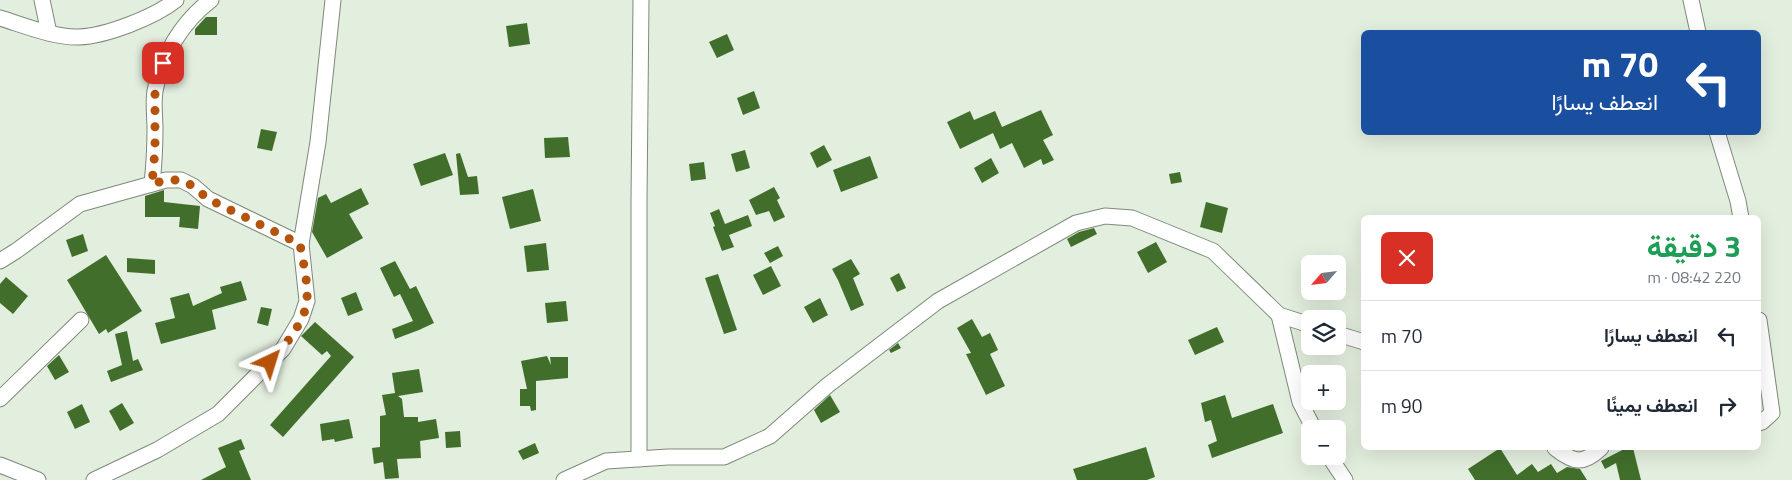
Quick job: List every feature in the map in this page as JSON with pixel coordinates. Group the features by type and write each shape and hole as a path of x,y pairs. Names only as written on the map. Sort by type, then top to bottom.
{"street":[{"path":"42,0 49,33"},
{"path":"0,18 49,33 79,37 113,30 164,10 176,0"},
{"path":"152,184 155,150 155,92 163,63 183,29 198,10 211,0"},
{"path":"94,480 157,450 218,414 283,349 301,319 307,301 306,275 300,244 318,142 333,0"},
{"path":"639,459 641,0"},
{"path":"1691,0 1698,30"},
{"path":"1718,135 1740,215"},
{"path":"0,261 80,204 166,180 181,180 193,186 208,199 300,244"},
{"path":"564,480 606,461 724,457 770,436 828,385 938,301 1076,223 1105,216 1132,218 1213,251 1279,315 1301,322"},
{"path":"1279,315 1300,402 1309,420"},
{"path":"0,399 81,320"},
{"path":"1761,334 1772,413 1761,422"},
{"path":"1346,336 1361,341"},
{"path":"1558,450 1577,461 1588,460 1599,450"},
{"path":"0,465 38,480"},
{"path":"1335,465 1345,480"}],"building":[{"path":"206,17 217,17 217,35 195,35 195,29"},
{"path":"527,23 530,44 509,47 506,26"},
{"path":"727,34 734,50 717,58 709,42"},
{"path":"754,91 760,108 743,115 737,98"},
{"path":"1041,110 1053,135 1043,140 1054,160 1043,165 1041,159 1024,168 1012,143 1000,149 993,133 960,149 947,122 970,111 974,120 995,111 1002,127"},
{"path":"261,129 277,132 272,151 257,148"},
{"path":"568,137 570,157 545,158 544,138"},
{"path":"824,145 832,160 817,168 810,153"},
{"path":"745,150 750,168 736,172 731,154"},
{"path":"445,153 453,175 421,186 413,164"},
{"path":"460,153 468,177 477,176 479,194 460,195 456,154"},
{"path":"870,156 878,178 841,192 833,170"},
{"path":"991,158 999,173 982,183 974,168"},
{"path":"704,162 706,179 691,181 689,164"},
{"path":"1180,172 1182,182 1171,184 1169,174"},
{"path":"774,187 780,198 777,200 785,217 774,222 769,211 756,215 749,200"},
{"path":"361,188 369,204 349,214 363,238 327,258 312,232 318,198 326,194 331,203"},
{"path":"533,189 541,221 510,229 502,197"},
{"path":"164,190 164,202 200,206 198,229 179,227 180,217 145,217 145,196"},
{"path":"1206,202 1228,208 1222,233 1200,227"},
{"path":"719,209 725,224 748,215 752,226 729,235 734,247 722,251 710,213"},
{"path":"1094,228 1097,234 1071,247 1067,239 1079,232"},
{"path":"83,234 88,251 72,257 66,240"},
{"path":"1156,242 1167,262 1148,273 1137,252"},
{"path":"546,243 549,270 527,272 524,246"},
{"path":"778,246 783,256 770,263 764,253"},
{"path":"106,255 142,311 108,333 106,329 99,334 67,280"},
{"path":"127,258 155,260 155,274 127,272"},
{"path":"851,259 860,274 853,278 864,305 851,311 832,269"},
{"path":"395,261 410,289 416,286 434,323 395,339 392,329 413,321 400,294 394,297 380,268"},
{"path":"771,266 781,286 763,295 753,275"},
{"path":"899,273 906,288 897,292 890,278"},
{"path":"718,274 737,330 724,334 705,278"},
{"path":"6,277 28,296 13,314 0,303 0,284"},
{"path":"241,281 247,300 212,310 216,329 161,344 155,323 175,318 170,298 189,293 193,306 222,293 220,287"},
{"path":"356,292 363,310 348,316 341,298"},
{"path":"820,298 828,315 813,323 804,307"},
{"path":"566,301 568,321 547,323 545,303"},
{"path":"261,307 272,309 268,326 257,323"},
{"path":"972,319 982,337 990,333 998,350 990,354 1005,386 986,395 966,354 971,353 957,328"},
{"path":"315,322 354,357 283,437 270,425 331,356 327,351 322,355 301,336"},
{"path":"1217,327 1224,342 1195,355 1188,340"},
{"path":"127,331 133,361 138,359 143,370 111,382 107,371 122,365 115,334"},
{"path":"898,343 901,348 891,353 889,350"},
{"path":"59,355 69,372 55,380 47,366"},
{"path":"547,356 551,365 550,357 568,357 568,378 536,381 536,410 531,411 530,406 520,406 520,389 527,389 521,361"},
{"path":"419,369 423,392 398,396 402,399 404,417 418,417 418,422 436,419 439,438 420,441 421,458 397,459 399,478 385,479 383,462 374,464 372,448 380,447 380,416 386,415 382,395 395,393 392,373"},
{"path":"830,395 840,412 821,423 814,410"},
{"path":"1225,395 1232,418 1273,404 1283,433 1212,458 1208,445 1217,441 1211,420 1205,422 1201,403"},
{"path":"122,403 134,423 120,431 109,411"},
{"path":"82,404 90,422 75,429 67,412"},
{"path":"349,419 353,438 335,442 334,439 322,441 320,424"},
{"path":"460,431 461,447 446,448 445,432"},
{"path":"241,439 245,449 239,451 251,480 201,480 226,467 218,448"},
{"path":"535,443 539,453 523,460 518,451"},
{"path":"1146,447 1155,477 1147,480 1077,480 1073,469"},
{"path":"1497,450 1501,450 1517,475 1532,464 1538,472 1551,464 1557,473 1567,467 1580,469 1587,480 1475,480 1468,469"},
{"path":"1622,450 1634,450 1641,480 1620,480 1616,463 1605,469 1601,461"}],"route":[{"path":"163,63 155,92 155,150 152,184 166,180 181,180 193,186 208,199 300,244 306,275 307,301 301,319 283,349 270,362"}]}
